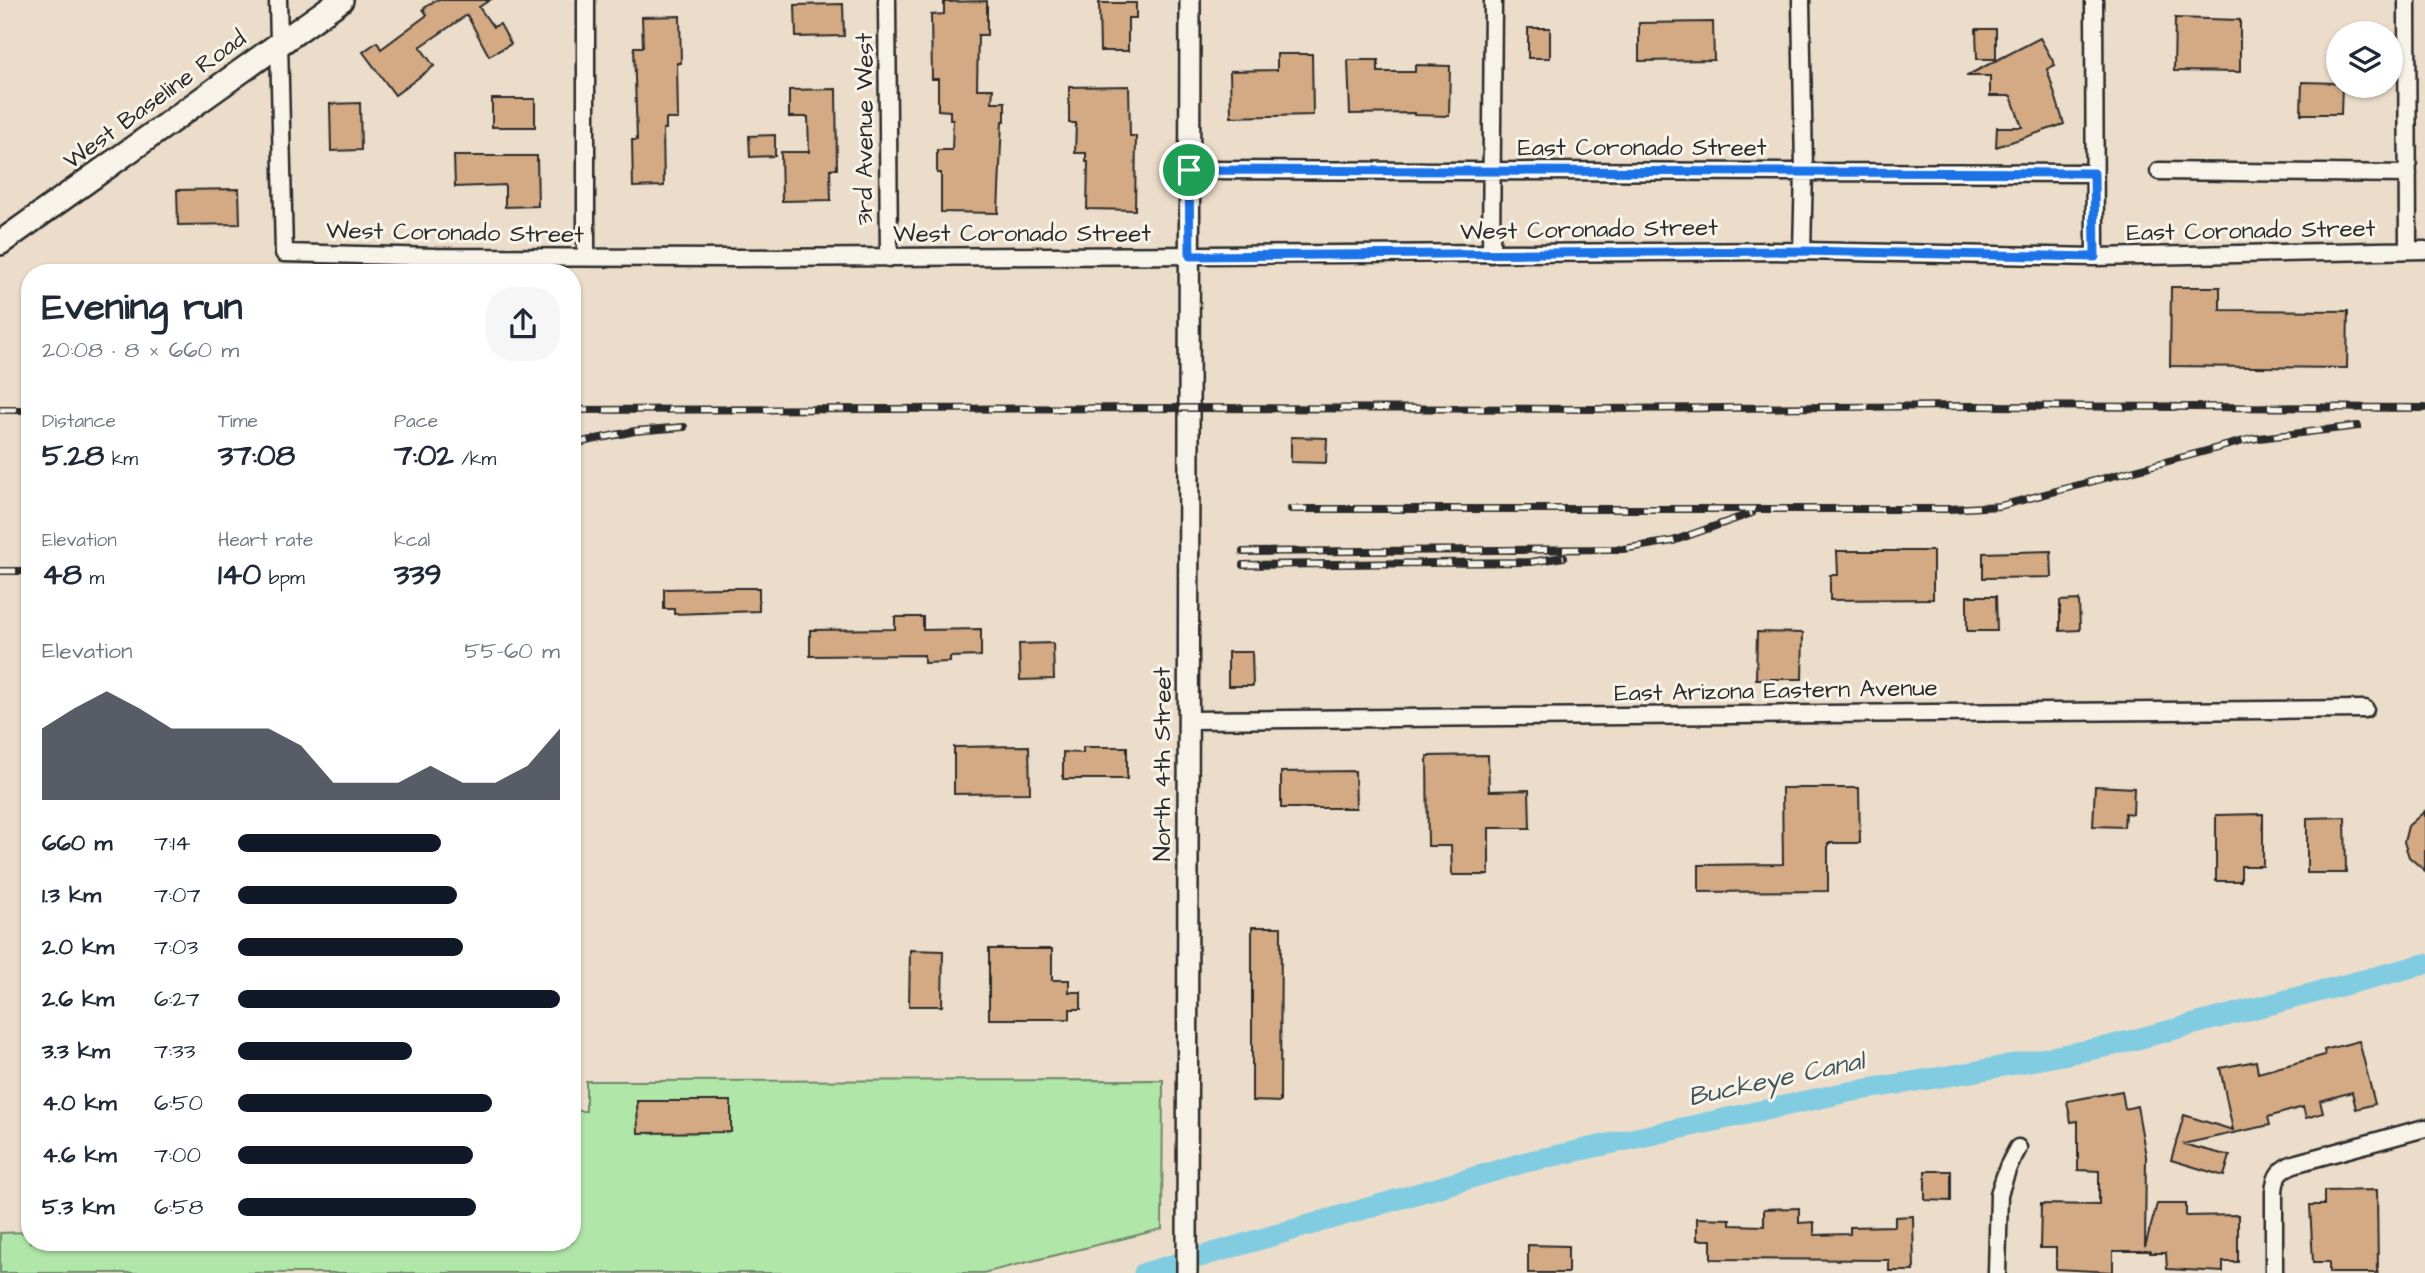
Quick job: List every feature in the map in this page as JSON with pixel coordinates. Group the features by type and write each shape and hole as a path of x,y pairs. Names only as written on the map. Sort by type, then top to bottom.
{"main road":[{"name":"West Baseline Road","path":"0,243 341,0"}],"street":[{"path":"278,0 278,44"},
{"path":"586,0 586,257"},
{"name":"3rd Avenue West","path":"887,0 889,258"},
{"name":"North 4th Street","path":"1187,1273 1190,0"},
{"path":"1491,254 1493,0"},
{"path":"1801,0 1804,170 1802,251"},
{"path":"2094,0 2095,257"},
{"path":"2407,0 2408,250"},
{"name":"West Coronado Street","path":"278,44 284,253 436,257 889,258 1802,251"},
{"name":"East Coronado Street","path":"1189,170 2094,173"},
{"path":"2159,171 2407,174"},
{"name":"East Coronado Street","path":"1802,251 2095,257 2425,250"},
{"name":"East Arizona Eastern Avenue","path":"1188,720 2365,709"},
{"path":"2274,1273 2274,1192 2279,1171 2297,1163 2425,1128"},
{"path":"1997,1273 1999,1194 2018,1148"}],"green space":[{"path":"1163,1080 1162,1229 983,1273 0,1273 0,1233 21,1232 21,1251 581,1251 581,1111 586,1111 586,1081"}],"building":[{"path":"436,0 490,0 479,7 493,27 500,24 511,44 489,56 467,15 420,47 434,66 395,95 363,52 377,42 381,49 427,15 423,9"},
{"path":"987,1 987,35 978,35 977,89 993,89 992,102 1005,102 998,213 941,212 941,173 937,173 937,150 952,150 953,120 950,120 950,111 938,110 938,79 932,79 931,15 944,14 944,2"},
{"path":"1099,3 1136,3 1136,18 1128,18 1128,51 1100,51"},
{"path":"843,4 844,36 796,37 795,5"},
{"path":"680,16 678,119 666,119 666,129 663,129 664,186 633,187 632,140 637,140 634,47 643,47 642,17"},
{"path":"2175,18 2240,20 2240,72 2174,71"},
{"path":"1713,22 1714,60 1639,61 1639,23"},
{"path":"1528,28 1550,28 1550,58 1528,58"},
{"path":"1976,29 1996,29 1996,59 1977,59"},
{"path":"2040,38 2055,65 2047,69 2064,124 1996,147 1997,127 2022,127 2011,96 1990,96 1990,76 1966,76"},
{"path":"1277,54 1312,54 1313,115 1231,117 1230,71 1277,70"},
{"path":"1348,60 1378,60 1378,72 1415,72 1415,65 1450,66 1449,116 1414,113 1350,114"},
{"path":"2302,82 2326,83 2326,98 2342,98 2341,114 2301,114"},
{"path":"1129,86 1130,136 1136,136 1135,210 1087,209 1088,162 1086,153 1075,153 1076,123 1069,123 1069,87"},
{"path":"836,89 837,169 830,169 831,200 782,201 781,152 809,152 808,117 789,117 789,90"},
{"path":"492,99 535,99 535,127 492,127"},
{"path":"360,103 361,150 331,151 330,104"},
{"path":"775,135 775,156 750,157 749,136"},
{"path":"454,156 537,156 538,206 505,207 505,185 455,187"},
{"path":"239,189 240,224 178,225 177,190"},
{"path":"2171,287 2220,287 2220,310 2348,311 2347,368 2170,366"},
{"path":"1291,437 1327,438 1326,463 1291,462"},
{"path":"1837,551 1933,551 1933,599 1830,600 1830,575 1838,575"},
{"path":"2051,551 2052,577 1983,578 1983,553"},
{"path":"759,588 759,611 674,614 674,609 664,609 664,589"},
{"path":"1967,596 1996,596 1997,631 1967,631"},
{"path":"2079,600 2080,630 2060,631 2060,601"},
{"path":"895,617 923,617 923,630 981,629 981,656 950,657 950,662 924,663 924,655 810,656 810,630 895,629"},
{"path":"1757,632 1803,633 1802,679 1756,679"},
{"path":"1053,643 1054,679 1020,680 1019,644"},
{"path":"1228,652 1252,652 1253,686 1228,686"},
{"path":"1029,746 1030,793 954,794 954,747"},
{"path":"1083,747 1127,747 1127,779 1063,779 1063,752 1083,753"},
{"path":"1488,755 1489,791 1529,790 1530,828 1489,828 1489,875 1452,875 1451,846 1428,846 1427,756"},
{"path":"1355,771 1356,808 1281,808 1281,772"},
{"path":"2095,786 2134,788 2133,814 2125,813 2124,827 2093,826"},
{"path":"1782,788 1859,788 1860,843 1828,843 1828,891 1699,892 1699,865 1783,864"},
{"path":"2425,811 2425,871 2409,857 2404,842 2408,826"},
{"path":"2263,814 2263,866 2241,866 2241,881 2216,881 2216,815"},
{"path":"2345,817 2346,873 2307,873 2307,818"},
{"path":"1252,927 1281,927 1280,1102 1252,1101"},
{"path":"989,949 1052,949 1052,980 1069,980 1069,992 1081,992 1081,1009 1070,1009 1070,1019 989,1019"},
{"path":"910,950 943,951 942,1006 909,1006"},
{"path":"2359,1041 2375,1104 2356,1109 2352,1092 2320,1101 2323,1113 2306,1118 2303,1107 2268,1117 2270,1125 2183,1144 2230,1156 2224,1176 2171,1160 2184,1115 2233,1130 2220,1068 2256,1061 2258,1073 2325,1055 2324,1050"},
{"path":"2122,1091 2125,1109 2137,1106 2146,1156 2145,1247 2157,1204 2186,1204 2186,1216 2238,1215 2238,1262 2223,1262 2223,1272 2167,1269 2166,1253 2150,1251 2113,1251 2113,1272 2056,1269 2056,1248 2040,1248 2041,1204 2099,1205 2099,1171 2078,1170 2078,1121 2071,1122 2067,1101"},
{"path":"637,1101 731,1101 731,1132 638,1133"},
{"path":"1925,1171 1951,1171 1951,1201 1925,1200"},
{"path":"2377,1190 2378,1273 2329,1273 2329,1262 2313,1262 2310,1205 2324,1205 2324,1191"},
{"path":"1799,1208 1799,1223 1814,1222 1814,1235 1850,1234 1850,1227 1895,1226 1895,1217 1913,1216 1914,1271 1889,1271 1889,1260 1711,1259 1711,1240 1697,1240 1697,1218 1730,1219 1730,1225 1764,1226 1764,1209"},
{"path":"1528,1245 1568,1246 1568,1273 1528,1273"}],"waterway":[{"name":"Buckeye Canal","path":"1144,1273 1526,1162 1843,1093 2110,1046 2425,964"}],"railway":[{"path":"581,410 1967,406 2425,408"},
{"path":"0,410 21,410"},
{"path":"1291,509 1949,509 2000,506 2251,439 2358,426"},
{"path":"581,442 635,431 684,427"},
{"path":"1243,552 1623,549 1673,541 1752,513"},
{"path":"1243,565 1531,562 1564,557"},
{"path":"0,571 21,571"}],"route":[{"path":"1189,170 2094,173 2095,257 1802,251 1190,256 1189,170"}]}
